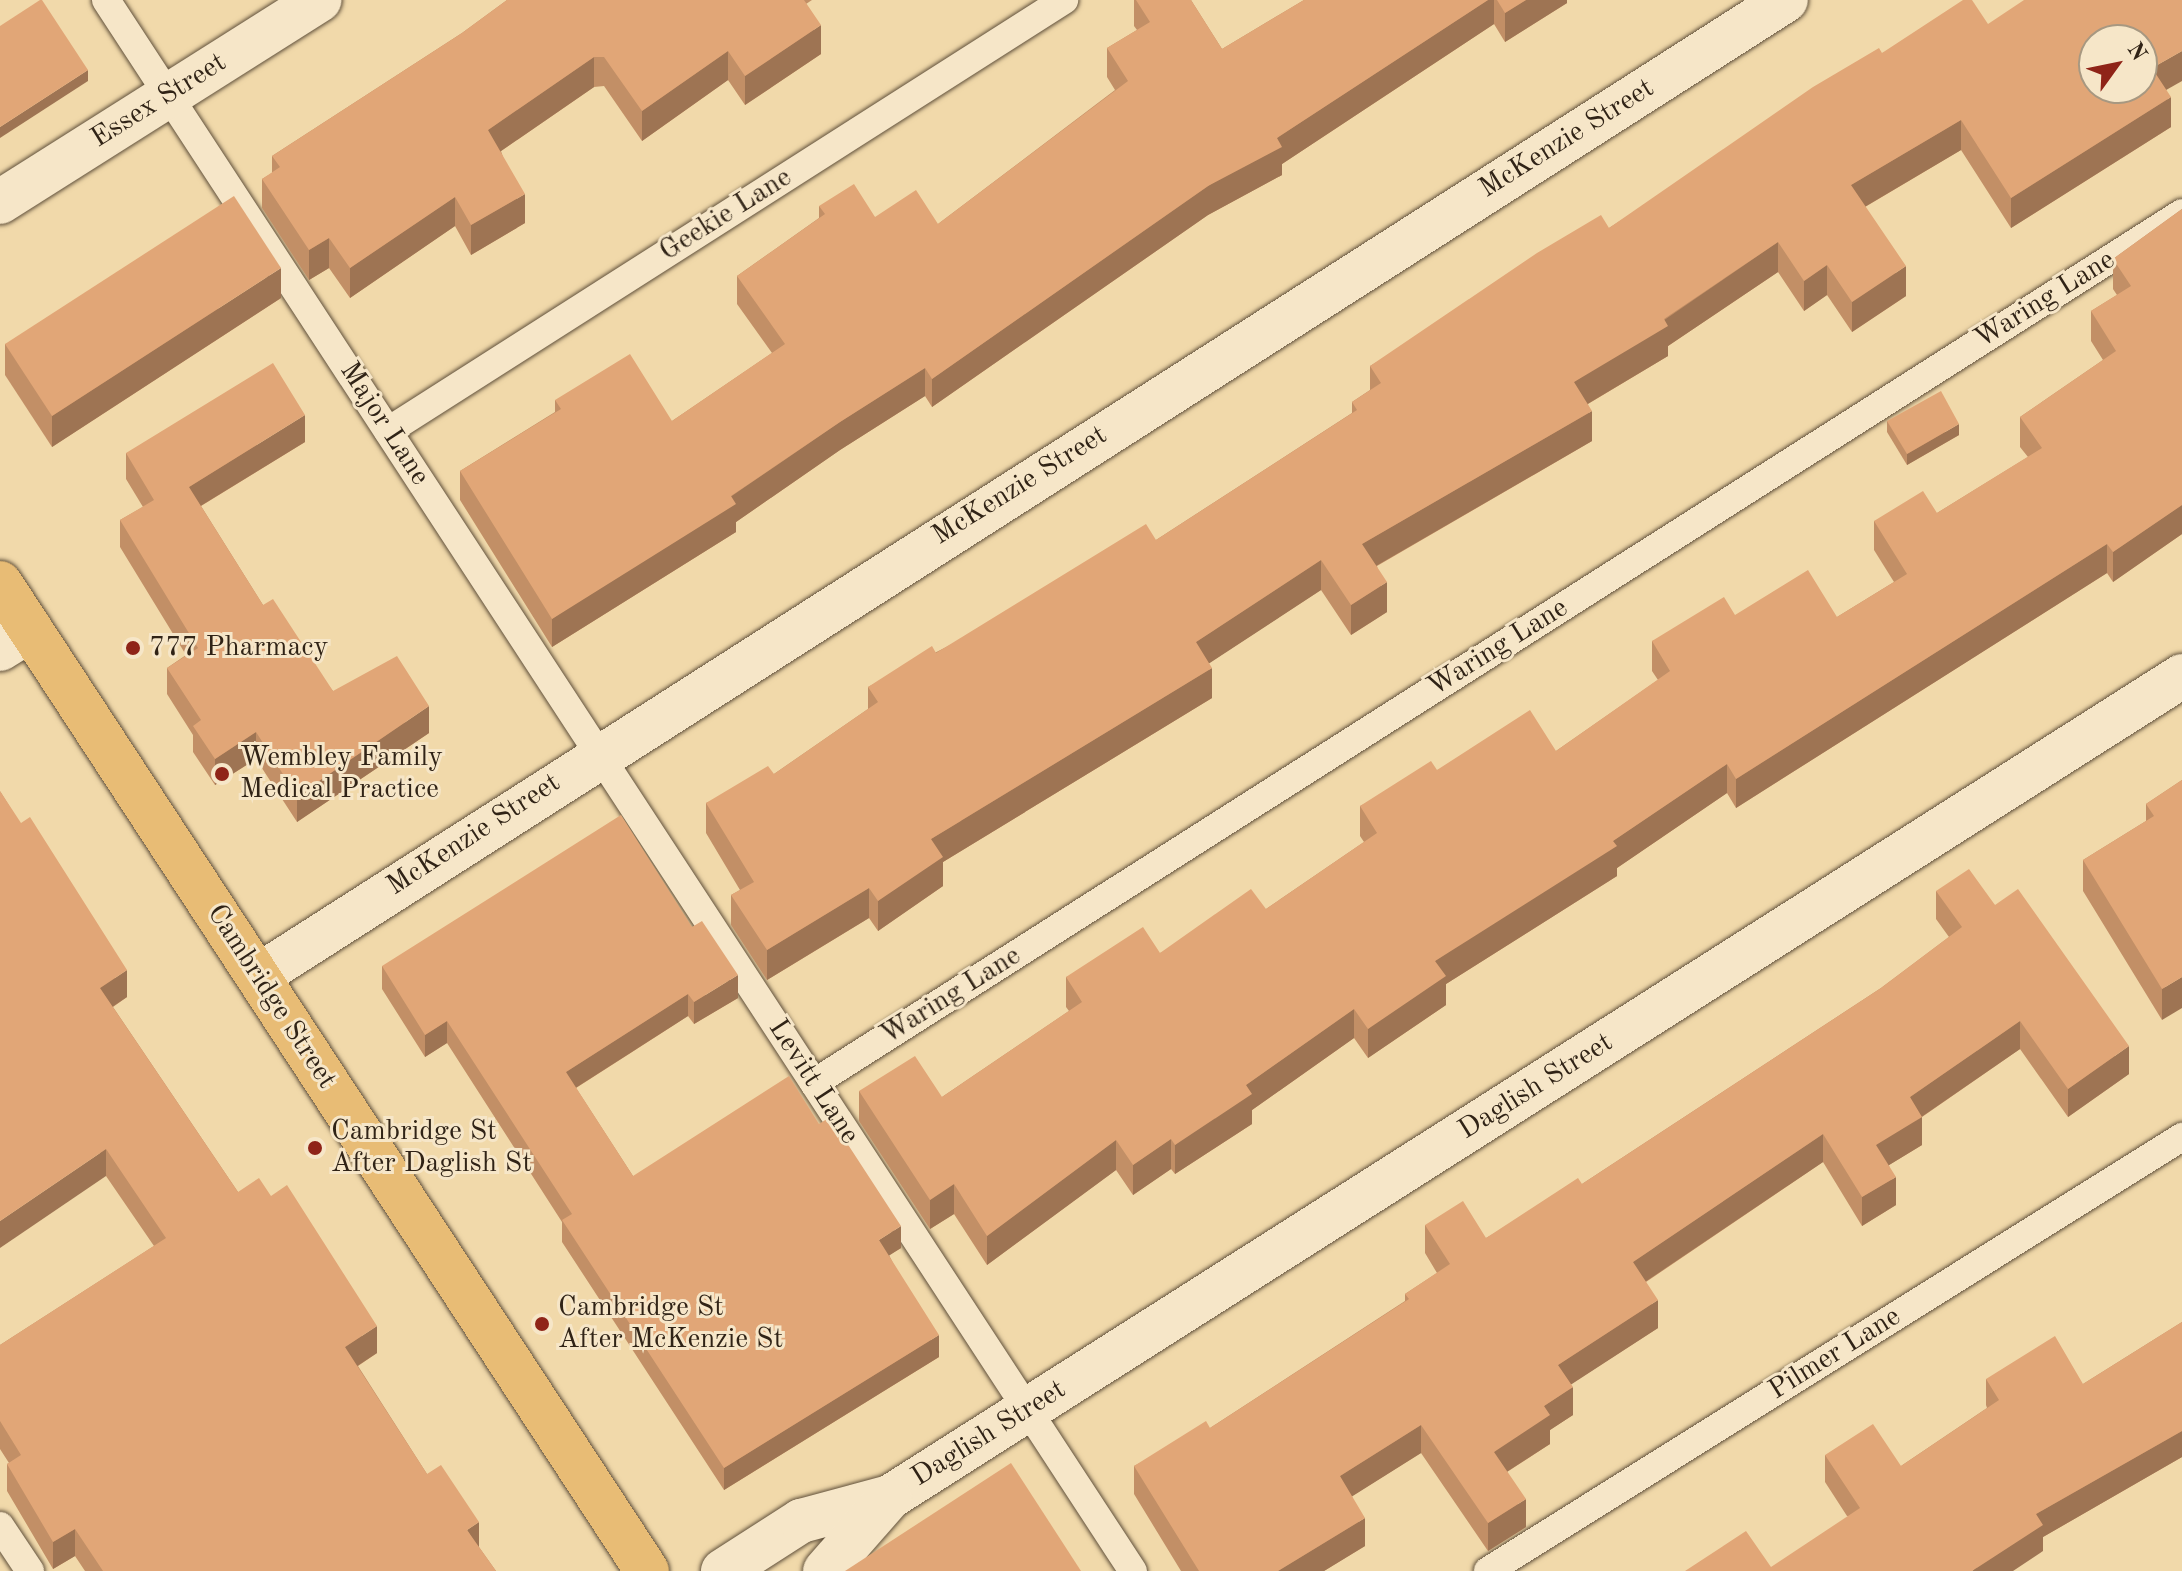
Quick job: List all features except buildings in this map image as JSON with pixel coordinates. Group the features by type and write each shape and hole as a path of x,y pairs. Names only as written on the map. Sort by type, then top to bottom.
{"main road":[{"name":"Cambridge Street","path":"2,590 15,640 258,976 647,1571"}],"street":[{"name":"Essex Street","path":"0,202 319,0"},
{"name":"McKenzie Street","path":"258,976 598,753 1786,0"},
{"name":"Daglish Street","path":"825,1571 890,1497 2182,676"},
{"name":"Daglish Street","path":"723,1571 801,1521 890,1497"}],"lane":[{"name":"Major Lane","path":"106,0 598,753"},
{"name":"Geekie Lane","path":"388,431 1064,0"},
{"name":"Waring Lane","path":"814,1083 2182,213"},
{"name":"Levitt Lane","path":"598,753 1133,1571"},
{"name":"Pilmer Lane","path":"1488,1571 2182,1137"},
{"path":"0,1526 30,1571"}],"place":[{"name":"777 Pharmacy","path":"133,648"},
{"name":"Wembley Family Medical Practice","path":"222,774"},
{"name":"Cambridge St After Daglish St","path":"315,1148"},
{"name":"Cambridge St After McKenzie St","path":"542,1324"}]}
